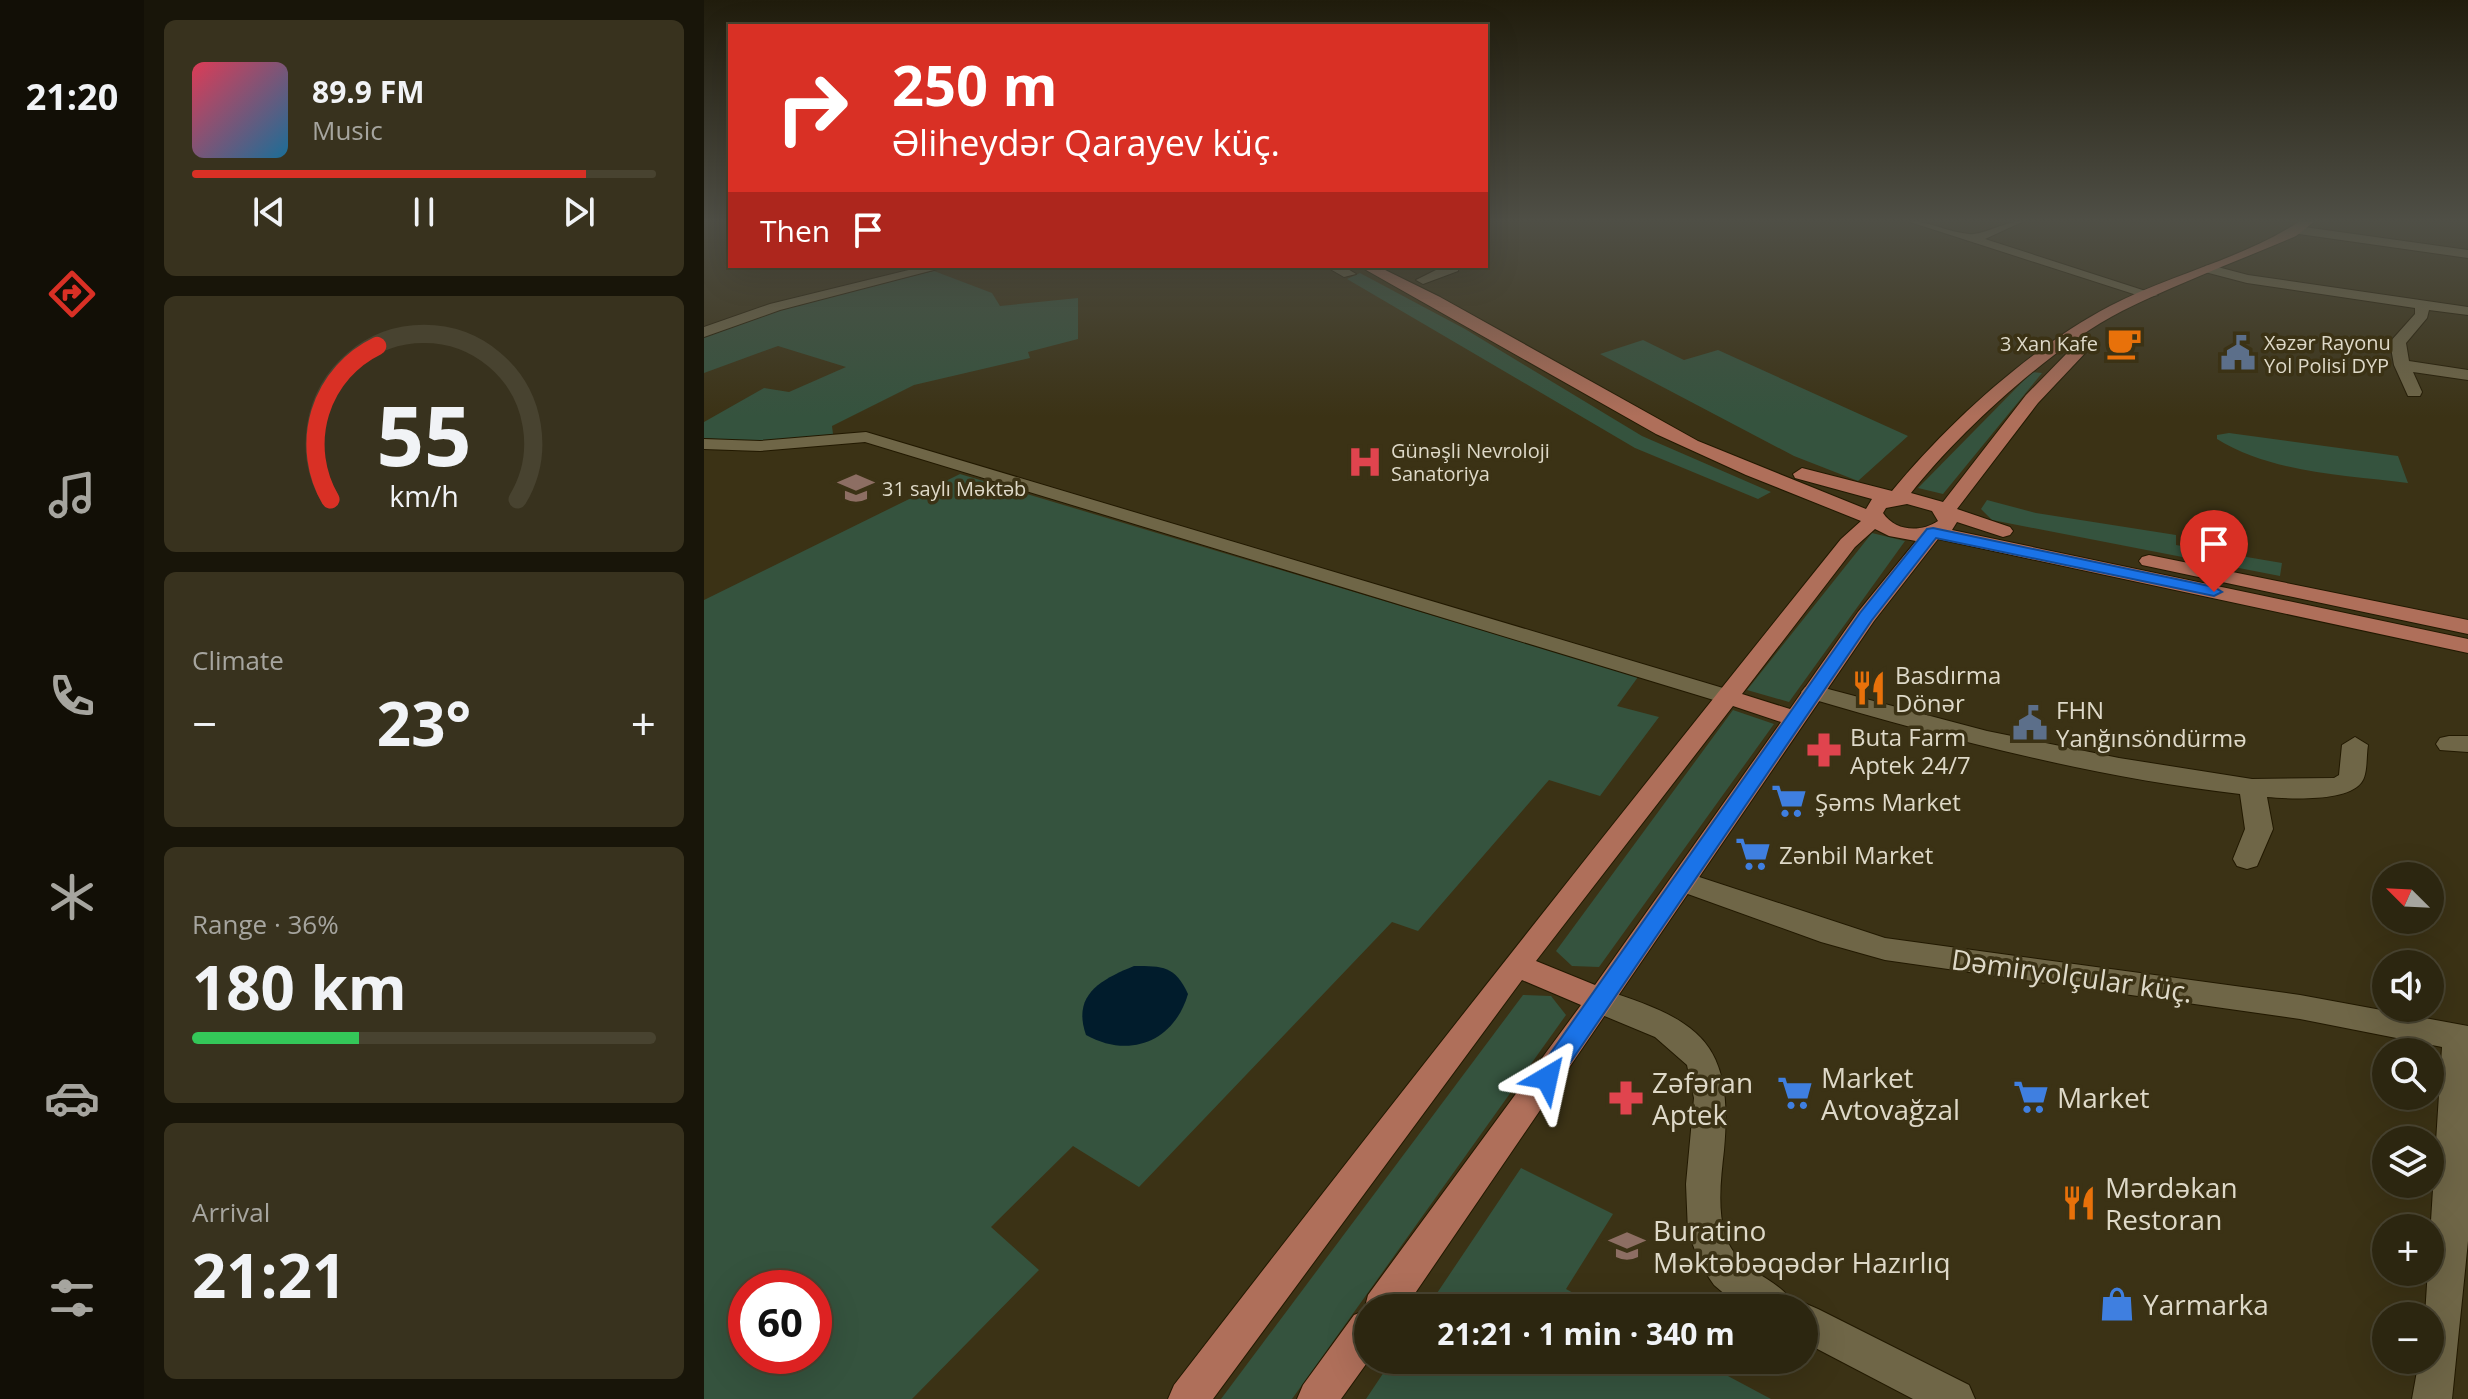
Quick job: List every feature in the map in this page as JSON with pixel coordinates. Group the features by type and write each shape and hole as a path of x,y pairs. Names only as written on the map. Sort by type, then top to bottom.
{"main road":[{"path":"1420,286 1728,445 1826,482 1930,502 1939,522"},
{"path":"1420,286 1659,429 1725,460 1875,519 1899,532 1939,522 2361,614 2468,646"},
{"path":"1875,519 1874,508 1879,503 1897,498 1920,469 2011,384 2115,309 2171,286"},
{"path":"1392,1294 1601,1001 1813,692 1906,563 2061,366 2151,295"},
{"path":"1188,1399 1516,965 1725,696 1848,543 1875,519"},
{"path":"2361,614 2468,627"},
{"path":"1725,696 1795,718"},
{"path":"1516,965 1601,1001"},
{"path":"1317,1399 1354,1347"}],"street":[{"path":"704,332 775,307 857,286"},
{"path":"2122,286 2151,295"},
{"path":"2298,286 2468,311"},
{"path":"2414,392 2402,365 2398,342 2422,315 2422,304"},
{"path":"2402,365 2468,375"},
{"path":"704,444 760,446 866,437 1725,696"},
{"path":"1813,692 1988,741 2105,765 2252,788 2340,786 2351,779 2355,745"},
{"path":"2247,859 2259,829 2252,788"},
{"name":"Dəmiryolçular küç.","path":"1684,882 1831,934 1885,949 2300,1007 2463,1038"},
{"path":"1601,1001 1666,1030 1696,1053 1707,1073 1712,1106 1703,1189 1706,1233 1714,1256 1728,1278 1754,1294"},
{"path":"2432,1399 2445,1286 2463,1038"},
{"path":"1818,1329 1955,1399"}],"green space":[{"path":"871,286 974,286 992,293 1000,306 1078,298 1078,339 1028,352 1030,358 914,385 832,426 833,434 763,443 704,438 704,422 764,388 789,392 846,367 778,346 704,373 704,335 769,311"},
{"path":"1359,286 1385,286 1465,329 1642,436 1771,492 1758,499 1635,448"},
{"path":"1643,340 1684,360 1718,350 1908,436 1858,481 1794,456 1600,354"},
{"path":"2032,372 2042,373 1943,494 1918,488"},
{"path":"2229,433 2398,456 2408,483 2285,466 2238,450 2217,439 2217,435"},
{"path":"960,474 1638,677 1617,706 1659,717 1600,796 1549,780 1418,931 1392,922 1139,1187 1073,1146 991,1227 1039,1270 912,1399 704,1399 704,600"},
{"path":"1987,500 2036,513 2176,535 2176,545 2282,563 2280,576 1992,520 1981,509"},
{"path":"1872,533 1905,541 1789,702 1747,690"},
{"path":"1733,710 1774,724 1599,967 1572,966 1556,951"},
{"path":"1523,995 1551,996 1566,1015 1367,1294 1354,1294 1354,1312 1292,1399 1221,1399"},
{"path":"1521,1168 1613,1214 1566,1289 1575,1294 1436,1294"},
{"path":"1383,1374 1724,1374 1771,1399 1366,1399"}],"water":[{"path":"1134,966 1167,970 1183,985 1188,994 1172,1024 1148,1042 1133,1045 1102,1042 1086,1035 1083,1009 1086,999 1100,983"}],"place":[{"name":"3 Xan Kafe","path":"2124,343"},
{"name":"Xəzər Rayonu Yol Polisi DYP","path":"2238,353"},
{"name":"Günəşli Nevroloji Sanatoriya","path":"1365,462"},
{"name":"31 saylı Məktəb","path":"856,488"},
{"name":"Basdırma Dönər","path":"1869,688"},
{"name":"FHN Yanğınsöndürmə","path":"2030,723"},
{"name":"Buta Farm Aptek 24/7","path":"1824,750"},
{"name":"Şəms Market","path":"1789,801"},
{"name":"Zənbil Market","path":"1753,854"},
{"name":"Market Avtovağzal","path":"1795,1093"},
{"name":"Market","path":"2031,1097"},
{"name":"Zəfəran Aptek","path":"1626,1098"},
{"name":"Mərdəkan Restoran","path":"2079,1203"},
{"name":"Buratino Məktəbəqədər Hazırlıq","path":"1627,1246"},
{"name":"Yarmarka","path":"2117,1304"}],"route":[{"path":"1547,1078 1866,617 1933,532 2214,592"}]}
